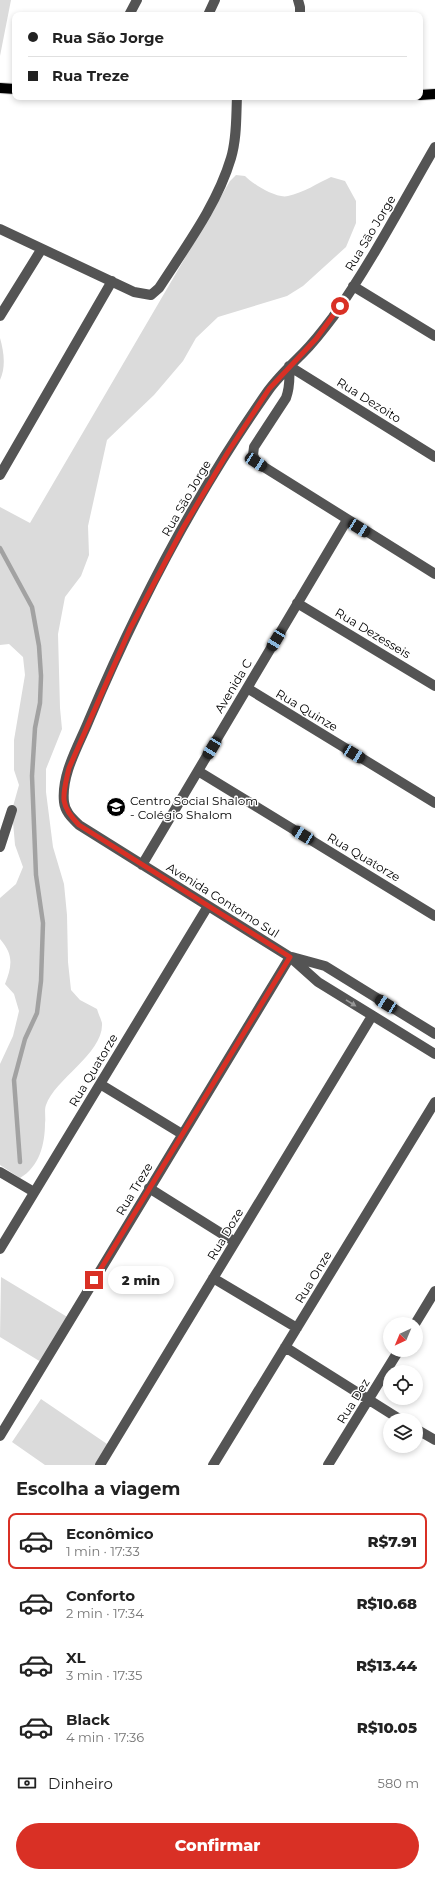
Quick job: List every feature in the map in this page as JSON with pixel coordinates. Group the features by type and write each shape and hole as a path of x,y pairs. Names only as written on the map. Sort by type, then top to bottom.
{"main road":[{"path":"0,88 12,89"},
{"path":"423,95 435,94"}],"street":[{"path":"131,12 137,0"},
{"path":"209,12 215,0"},
{"path":"298,0 300,12"},
{"path":"0,229 41,250 134,292 151,295 159,288 218,193 232,156 236,126 237,100"},
{"name":"Rua São Jorge","path":"142,865 79,825 66,811 64,804 64,790 69,768 130,629 176,540 236,439 269,389 316,339 353,286 435,148"},
{"path":"0,316 41,250"},
{"path":"0,475 112,282"},
{"path":"353,286 435,336"},
{"path":"289,366 290,382 287,395 254,447 253,455 256,462 346,520 435,574"},
{"name":"Rua Dezoito","path":"289,366 435,457"},
{"name":"Avenida C","path":"142,865 346,520"},
{"name":"Rua Dezesseis","path":"297,603 435,686"},
{"name":"Rua Quinze","path":"247,688 435,803"},
{"name":"Rua Quatorze","path":"198,771 435,916"},
{"path":"0,847 12,810"},
{"name":"Avenida Contorno Sul","path":"142,865 290,957 318,982 435,1054"},
{"name":"Rua Quatorze","path":"0,1248 208,906"},
{"name":"Avenida Contorno Sul","path":"290,957 325,966 435,1034"},
{"name":"Rua Treze","path":"0,1436 290,957"},
{"name":"Rua Doze","path":"100,1465 372,1016"},
{"path":"100,1084 182,1134"},
{"name":"Rua Onze","path":"213,1465 435,1102"},
{"path":"0,1172 34,1192"},
{"path":"150,1188 235,1242"},
{"path":"213,1278 297,1328"},
{"path":"419,1317 435,1291"},
{"path":"285,1347 389,1413"},
{"name":"Rua Dez","path":"328,1465 395,1357"},
{"path":"423,1433 435,1440"}],"shaded area":[{"path":"0,0 11,0 0,56"},
{"path":"236,175 245,176 265,190 283,196 299,193 331,177 345,181 356,201 356,223 346,247 303,286 287,296 218,317 196,338 183,361 154,395 107,440 88,526 89,555 81,576 65,597 58,634 62,729 46,769 46,792 53,847 64,884 71,990 80,1000 97,1009 102,1023 101,1034 88,1055 51,1095 45,1107 44,1139 40,1155 32,1168 20,1178 0,1165 0,1064 13,1036 19,1011 14,994 5,984 9,972 10,956 8,950 0,939 0,898 16,884 23,867 15,845 12,810 19,785 14,770 14,740 25,675 23,657 9,644 0,645 0,507 30,523 230,181"},
{"path":"0,338 4,359 0,380"},
{"path":"1,1277 69,1318 41,1362 0,1337"},
{"path":"41,1399 110,1446 98,1465 45,1465 12,1442"}],"waterway":[{"path":"0,548 32,607 39,646 41,676 40,703 35,728 32,776 36,875 43,923 41,981 37,1013 25,1039 14,1080 20,1162"}],"place":[{"name":"Centro Social Shalom - Colégio Shalom","path":"116,807"}],"route":[{"path":"94,1280 290,957 79,825 66,811 64,804 64,790 69,768 100,694 130,629 183,528 228,452 269,389 316,339 340,306"}]}
